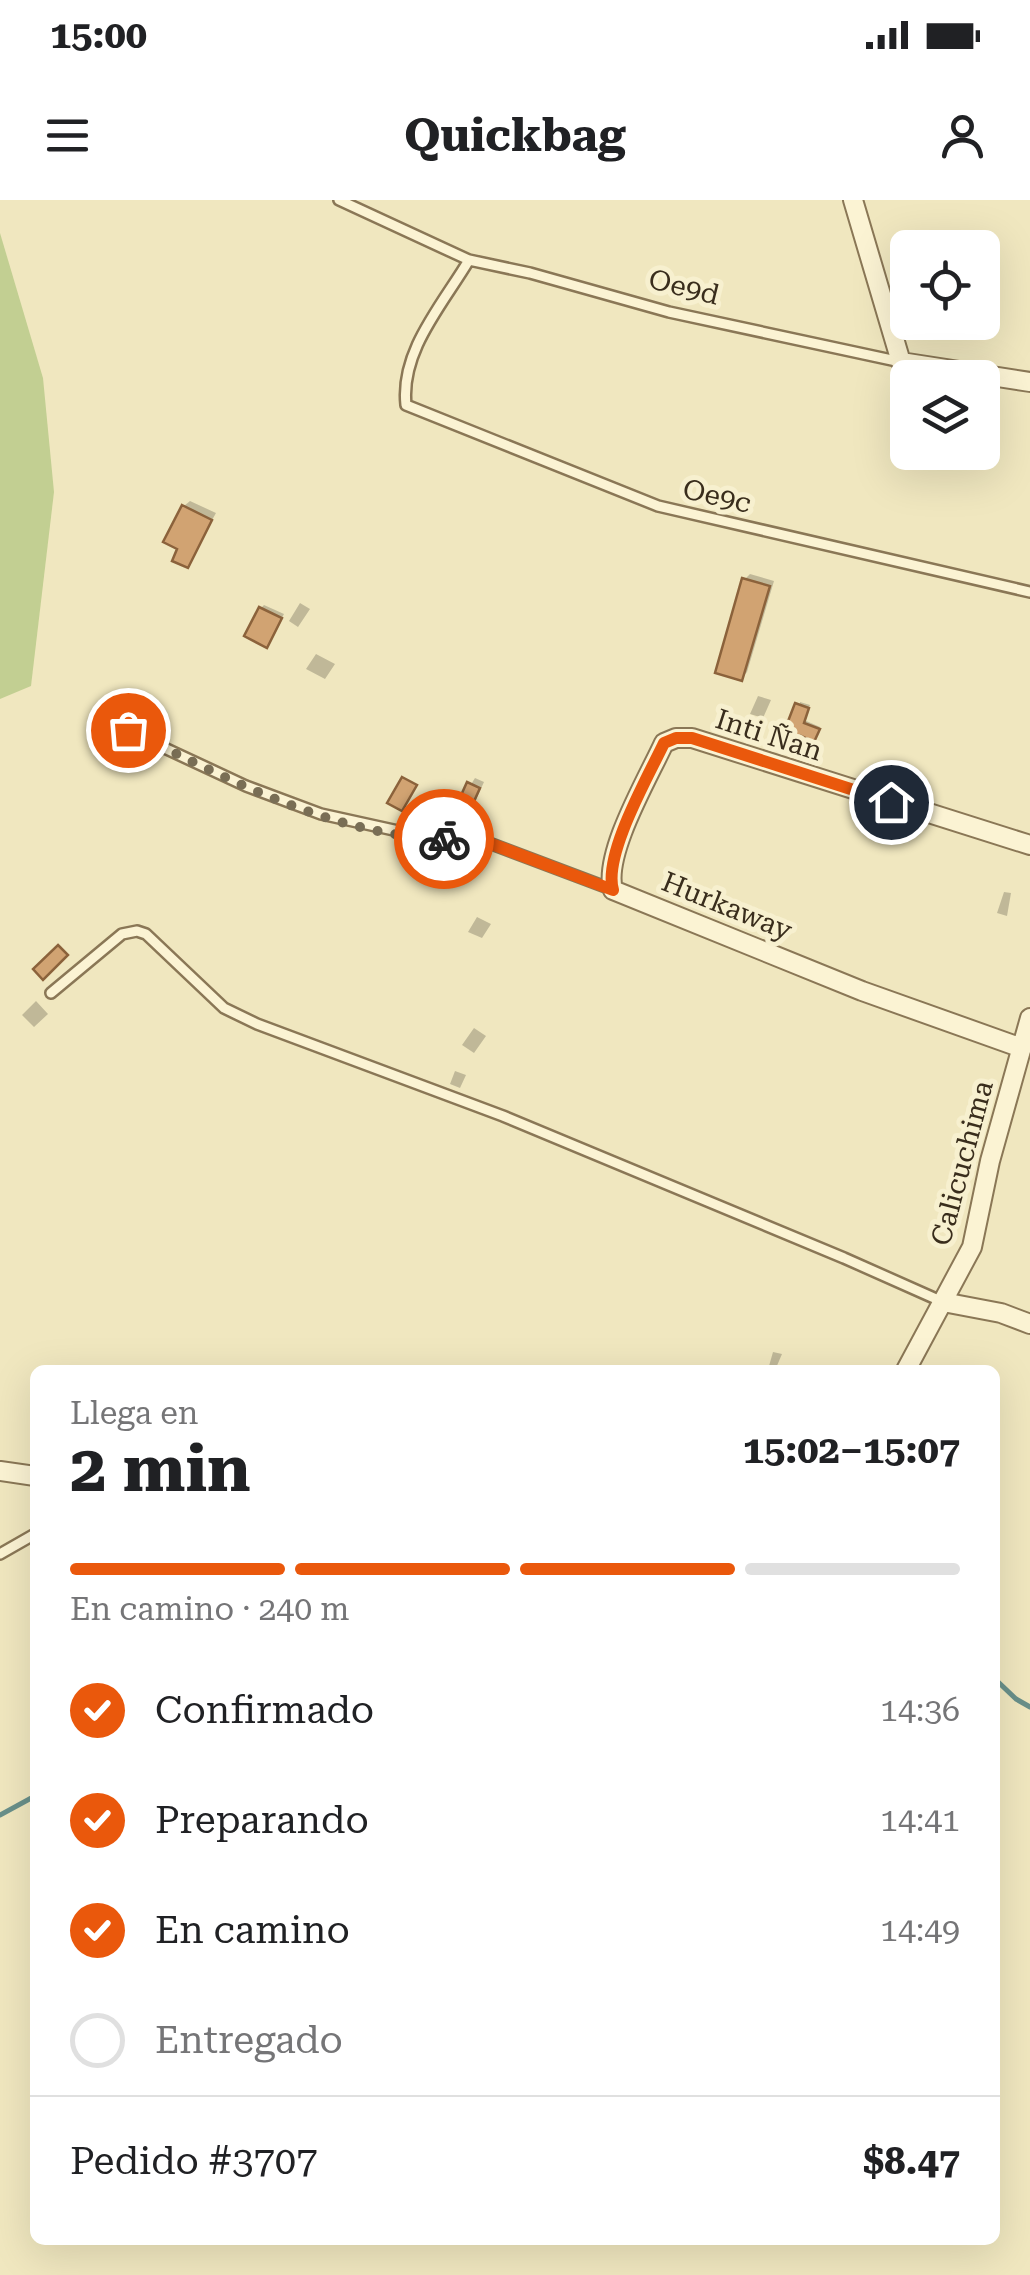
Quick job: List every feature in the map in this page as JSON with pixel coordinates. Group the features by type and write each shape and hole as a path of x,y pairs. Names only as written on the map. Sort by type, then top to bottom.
{"street":[{"path":"853,200 900,360"},
{"name":"Oe9d","path":"1000,377 1030,382"},
{"name":"Inti Ñan","path":"613,890 612,866 664,743 676,738 692,738 1030,845"},
{"name":"Hurkaway","path":"613,890 862,991 1022,1048"},
{"name":"Calicuchima","path":"909,1365 972,1247 990,1161 1030,1018"},
{"path":"942,1302 1001,1313 1030,1324"},
{"path":"0,1471 30,1475"}],"lane":[{"name":"Oe9d","path":"339,200 468,260 669,312 892,360"},
{"name":"Oe9c","path":"468,260 421,336 408,372 406,405 658,506 1030,592"},
{"name":"Hurkaway","path":"128,730 246,786 321,814 430,838 481,840 613,890"},
{"path":"51,993 122,934 137,930 146,934 224,1008 258,1024 521,1123 942,1302"},
{"path":"0,1554 30,1537"}],"green space":[{"path":"0,233 43,378 54,492 31,686 0,699"}],"building":[{"path":"182,505 212,520 188,568 172,561 177,549 163,542"},
{"path":"742,578 770,586 742,681 715,673"},
{"path":"259,607 282,618 267,648 244,636"},
{"path":"795,703 809,708 804,723 820,729 814,742 801,736 799,742 782,737"},
{"path":"402,777 417,785 402,811 387,803"},
{"path":"467,782 480,788 462,828 447,821 444,827 427,819 438,796 458,802"},
{"path":"58,945 68,955 43,980 33,969"}],"waterway":[{"path":"1000,1684 1030,1707"},
{"path":"0,1815 30,1799"}],"way so far":[{"path":"128,730 246,786 321,814 382,830 444,839"}],"route":[{"path":"444,839 481,840 613,890 612,866 624,833 664,743 676,738 692,738 891,802"}]}
